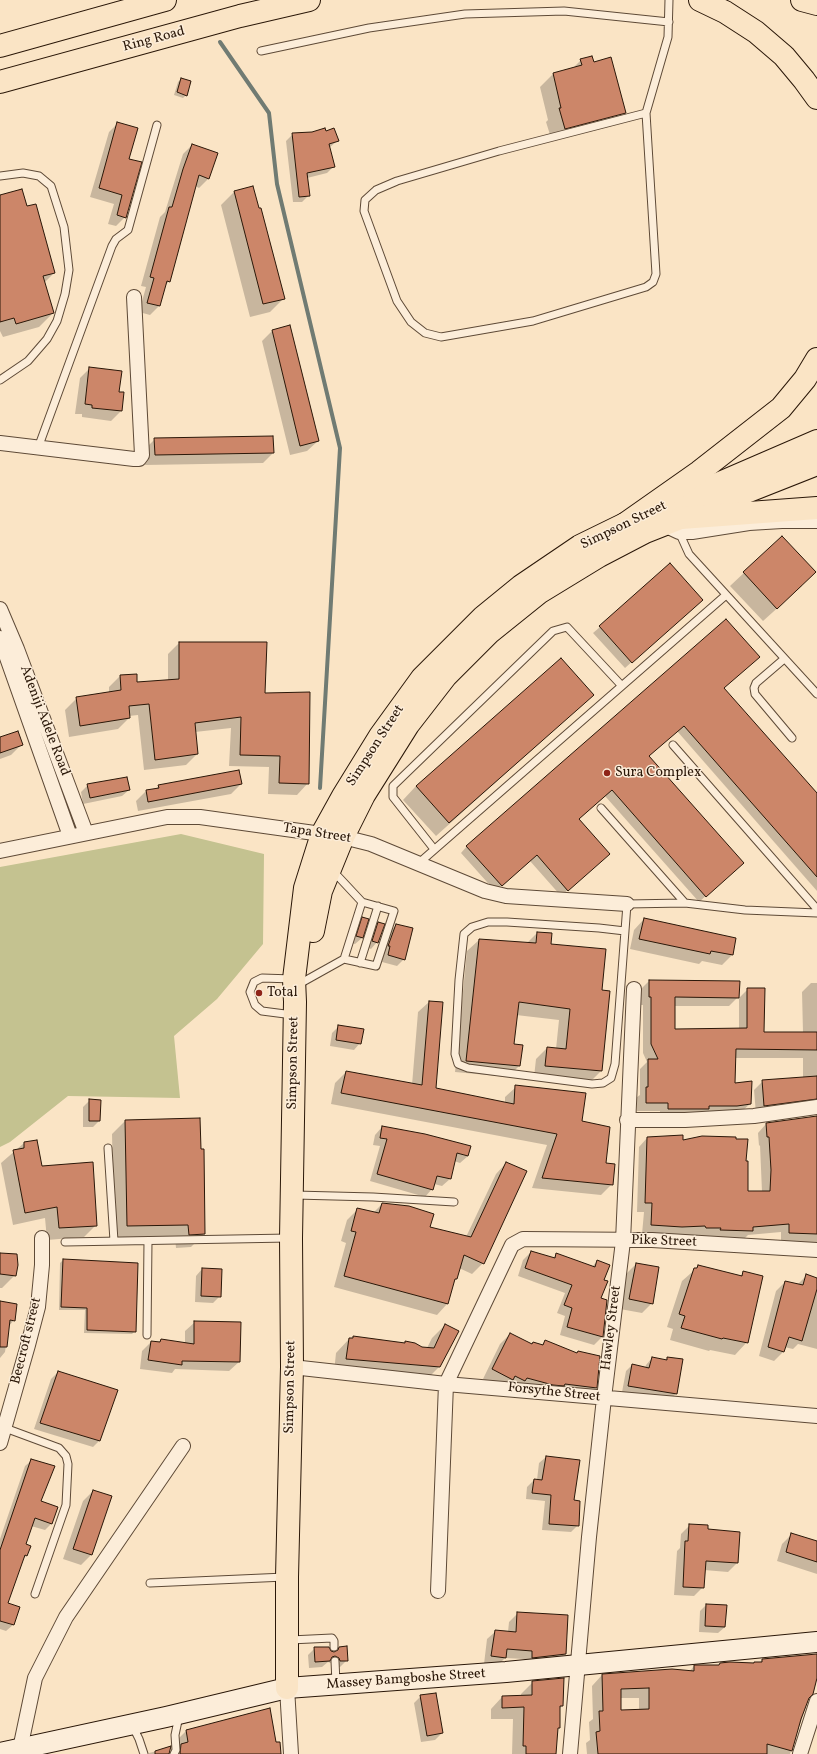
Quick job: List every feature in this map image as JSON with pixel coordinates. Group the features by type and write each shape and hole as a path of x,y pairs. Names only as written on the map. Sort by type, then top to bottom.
{"main road":[{"path":"0,46 165,0"},
{"name":"Ring Road","path":"0,82 240,16 309,0"},
{"path":"700,0 725,12 756,32 784,56 817,98"},
{"path":"802,0 817,4"},
{"path":"625,524 700,472 781,408 806,379 817,359"},
{"name":"Simpson Street","path":"287,1688 287,1577 292,1367 292,1194 296,995 305,888 332,836 343,796 380,736 422,678 483,617 520,586 580,546 625,524 817,441"},
{"path":"675,525 817,464"},
{"path":"296,995 309,953 321,891 330,868 332,836 364,795 408,725 446,676 489,633 540,592 599,556 645,532 675,525 817,508"},
{"name":"Massey Bamgboshe Street","path":"0,1753 180,1714 287,1688 577,1665 817,1642"}],"street":[{"path":"0,443 139,459 142,455 134,297"},
{"path":"675,525 716,529 748,523 817,521"},
{"name":"Adeniji Adele Road","path":"0,609 17,649 86,833"},
{"name":"Adeniji Adele Road","path":"0,638 70,836"},
{"name":"Tapa Street","path":"0,851 167,817 200,818 332,836 371,844 485,891 506,896 627,904"},
{"name":"Hawley Street","path":"577,1665 604,1398 623,1241 627,1120 634,989"},
{"path":"627,1120 686,1120 754,1116 817,1107"},
{"name":"Beecroft street","path":"0,1443 38,1307 42,1265 42,1238"},
{"name":"Pike Street","path":"446,1384 512,1245 523,1239 623,1241 652,1240 817,1250"},
{"name":"Forsythe Street","path":"292,1367 446,1384 817,1416"},
{"path":"438,1591 446,1384"},
{"path":"20,1749 35,1678 66,1617 183,1446"},
{"path":"570,1754 577,1665"},
{"name":"Simpson Street","path":"287,1688 292,1754"},
{"path":"800,1754 817,1701"}],"lane":[{"path":"646,113 498,151 411,177 376,190 370,195 365,200 364,211 397,301 411,322 425,333 441,338 533,320 646,287 654,282 656,274 646,113 668,37 669,0"},
{"path":"261,51 369,28 465,14 564,11 669,22"},
{"path":"38,448 112,246 116,240 128,230 157,125"},
{"path":"0,176 23,173 39,176 52,186 64,227 69,270 66,294 57,321 47,339 28,361 0,380"},
{"path":"675,525 689,554 817,694"},
{"path":"419,863 726,595"},
{"path":"434,849 394,797 393,786 553,631 567,627 622,686"},
{"path":"784,659 756,683 754,688 755,694 792,738"},
{"path":"673,745 817,909"},
{"path":"601,808 685,903"},
{"path":"330,868 362,902 394,911 376,966 344,960"},
{"path":"296,995 262,978 254,982 250,992 255,1005 262,1012 296,995 344,960 362,902"},
{"path":"625,931 507,922 488,922 472,927 464,934 460,972 455,1054 458,1064 468,1068 592,1084 603,1083 610,1078 615,1064 625,931 627,904 685,903 745,910 817,913"},
{"path":"360,963 378,906"},
{"path":"108,1148 114,1241"},
{"path":"292,1194 454,1202"},
{"path":"66,1242 292,1238"},
{"path":"147,1335 148,1240"},
{"path":"5,1428 59,1448 66,1456 68,1464 66,1505 35,1594"},
{"path":"150,1583 287,1577"},
{"path":"288,1640 332,1638 334,1647"},
{"path":"335,1661 336,1685"},
{"path":"174,1754 176,1750 175,1735 180,1714"},
{"path":"126,1726 135,1731 144,1754"}],"shaded area":[{"path":"181,834 264,854 263,944 217,999 174,1036 180,1098 68,1096 10,1142 0,1147 0,867"}],"building":[{"path":"592,56 594,62 611,57 626,113 565,129 559,108 561,108 553,73 582,65 580,59"},
{"path":"181,78 191,81 187,96 177,92"},
{"path":"117,122 138,128 129,159 142,162 126,218 117,215 122,195 99,188"},
{"path":"325,128 326,131 334,128 339,141 329,144 335,167 307,173 310,196 299,197 292,133 312,132"},
{"path":"192,144 218,153 209,179 199,175 170,282 167,281 160,306 147,303 154,278 150,277 169,207 172,207"},
{"path":"253,186 259,208 261,208 285,299 263,304 234,191"},
{"path":"22,189 27,206 36,204 55,273 43,276 54,313 16,324 14,318 0,322 0,195"},
{"path":"290,325 319,441 300,446 272,330"},
{"path":"89,367 122,371 119,392 124,392 122,411 92,408 92,405 85,404"},
{"path":"273,436 274,453 155,455 154,438"},
{"path":"782,536 816,572 777,609 743,572"},
{"path":"670,563 703,600 632,663 599,626"},
{"name":"Sura Complex","path":"726,619 760,657 724,688 817,793 817,877 684,726 649,756 744,863 706,897 612,790 579,819 610,854 568,891 537,855 502,886 466,846"},
{"path":"179,642 267,642 265,693 310,692 309,784 279,783 280,756 240,755 241,717 195,723 198,754 155,760 149,704 129,706 130,718 80,726 76,697 121,690 120,675 137,674 137,682 179,679"},
{"path":"561,658 594,695 449,823 416,786"},
{"path":"18,731 23,745 0,753 0,737"},
{"path":"239,770 242,784 148,802 146,790 159,788 158,785"},
{"path":"127,777 130,790 90,798 87,784"},
{"path":"362,917 369,919 363,938 356,936"},
{"path":"644,918 736,938 733,955 711,951 710,954 639,939"},
{"path":"378,922 385,924 378,943 372,941"},
{"path":"396,924 413,928 405,960 388,955 390,946 388,946"},
{"path":"537,932 552,933 551,944 606,949 602,990 610,991 602,1071 545,1066 547,1047 566,1049 570,1009 519,1002 514,1044 523,1045 520,1066 466,1061 479,939 536,943"},
{"path":"649,980 740,981 739,998 675,997 675,1029 747,1028 747,988 765,988 764,1032 817,1032 817,1050 736,1049 735,1083 752,1081 751,1104 737,1106 709,1106 709,1109 668,1109 668,1103 646,1103 646,1087 648,1087 648,1059 658,1059 651,1044 651,997 649,997"},
{"path":"429,1001 443,1002 436,1088 514,1104 515,1085 586,1093 582,1121 610,1127 606,1163 615,1164 613,1185 542,1178 557,1134 341,1093 346,1071 422,1085"},
{"path":"338,1025 364,1029 361,1044 336,1040"},
{"path":"817,1076 817,1099 764,1106 762,1080"},
{"path":"89,1099 101,1100 100,1121 89,1121"},
{"path":"817,1116 817,1234 789,1233 789,1224 753,1227 753,1231 720,1230 721,1228 706,1228 705,1226 682,1227 651,1225 652,1203 645,1203 647,1137 683,1135 683,1140 702,1136 736,1137 736,1139 748,1139 746,1161 748,1161 748,1191 770,1191 771,1170 769,1137 767,1137 766,1123"},
{"path":"200,1118 201,1149 204,1149 205,1234 189,1235 188,1225 127,1226 125,1120"},
{"path":"382,1126 425,1134 471,1146 468,1156 457,1153 451,1179 437,1176 433,1190 377,1174 387,1139 380,1138"},
{"path":"37,1140 42,1166 93,1162 97,1226 59,1228 57,1207 25,1213 13,1150 24,1148 24,1142"},
{"path":"506,1162 527,1171 484,1264 464,1255 448,1304 344,1276 356,1232 351,1231 357,1208 379,1213 382,1203 409,1206 434,1214 430,1227 471,1237"},
{"path":"531,1251 555,1258 556,1253 595,1267 597,1260 610,1265 604,1280 608,1281 601,1298 607,1300 603,1337 567,1327 572,1308 564,1305 572,1285 525,1268"},
{"path":"0,1253 17,1254 18,1265 16,1276 0,1274"},
{"path":"63,1259 138,1263 136,1332 87,1330 87,1308 61,1307"},
{"path":"636,1263 659,1267 653,1304 629,1299"},
{"path":"698,1265 742,1276 743,1271 763,1276 748,1343 722,1339 681,1328 685,1316 679,1314 694,1268 697,1268"},
{"path":"202,1268 222,1269 221,1297 201,1296"},
{"path":"806,1274 817,1278 817,1289 802,1341 789,1337 784,1352 768,1347 785,1281 803,1285"},
{"path":"0,1301 17,1304 15,1321 10,1320 7,1347 0,1347"},
{"path":"194,1321 241,1322 240,1362 182,1361 182,1365 148,1360 151,1341 160,1342 161,1339 194,1344"},
{"path":"445,1324 459,1331 440,1367 346,1359 349,1338 353,1338 353,1336 405,1343 405,1341 415,1343 422,1347 434,1348"},
{"path":"510,1333 532,1344 533,1342 543,1345 545,1340 577,1353 578,1351 600,1356 597,1388 565,1384 564,1386 553,1385 527,1378 525,1381 515,1376 513,1380 492,1369"},
{"path":"652,1357 667,1360 667,1357 683,1359 677,1394 628,1386 632,1364 649,1368"},
{"path":"58,1371 118,1390 100,1441 40,1423"},
{"path":"546,1456 580,1460 574,1500 580,1501 579,1526 549,1524 551,1495 532,1493 534,1479 542,1480"},
{"path":"31,1459 55,1466 41,1501 58,1507 52,1524 35,1518 26,1544 31,1546 27,1556 25,1555 8,1603 20,1607 14,1625 0,1621 0,1550"},
{"path":"93,1490 112,1496 92,1555 73,1549"},
{"path":"689,1524 708,1525 708,1529 740,1532 738,1563 706,1561 704,1588 683,1587 685,1541 688,1541"},
{"path":"791,1533 817,1541 817,1562 786,1552"},
{"path":"706,1604 727,1605 725,1627 705,1626"},
{"path":"517,1612 568,1615 566,1654 532,1658 532,1651 507,1649 506,1658 491,1656 495,1630 516,1632"},
{"path":"347,1646 348,1661 340,1661 339,1658 335,1656 332,1657 330,1661 315,1662 314,1647 329,1647 331,1651 334,1652 338,1650 339,1647"},
{"path":"817,1654 817,1678 813,1694 809,1698 801,1719 792,1751 767,1744 767,1754 598,1754 596,1732 600,1731 599,1711 603,1711 602,1674 672,1669 694,1671 694,1665 719,1665 720,1663 730,1662 754,1663 762,1662 762,1659","holes":["649,1688 649,1709 621,1710 621,1689"]},
{"path":"564,1678 563,1706 560,1706 560,1728 558,1728 556,1754 526,1754 526,1746 523,1746 524,1707 502,1708 502,1696 532,1695 532,1681"},
{"path":"436,1693 443,1733 427,1736 420,1695"},
{"path":"270,1708 276,1742 280,1742 281,1754 180,1754 181,1744 188,1742 186,1730"},
{"path":"171,1746 169,1754 155,1754 155,1751"}],"waterway":[{"path":"220,42 269,113 277,184 340,448 320,788"}],"place":[{"name":"Sura Complex","path":"607,773"},
{"name":"Total","path":"259,993"}]}
